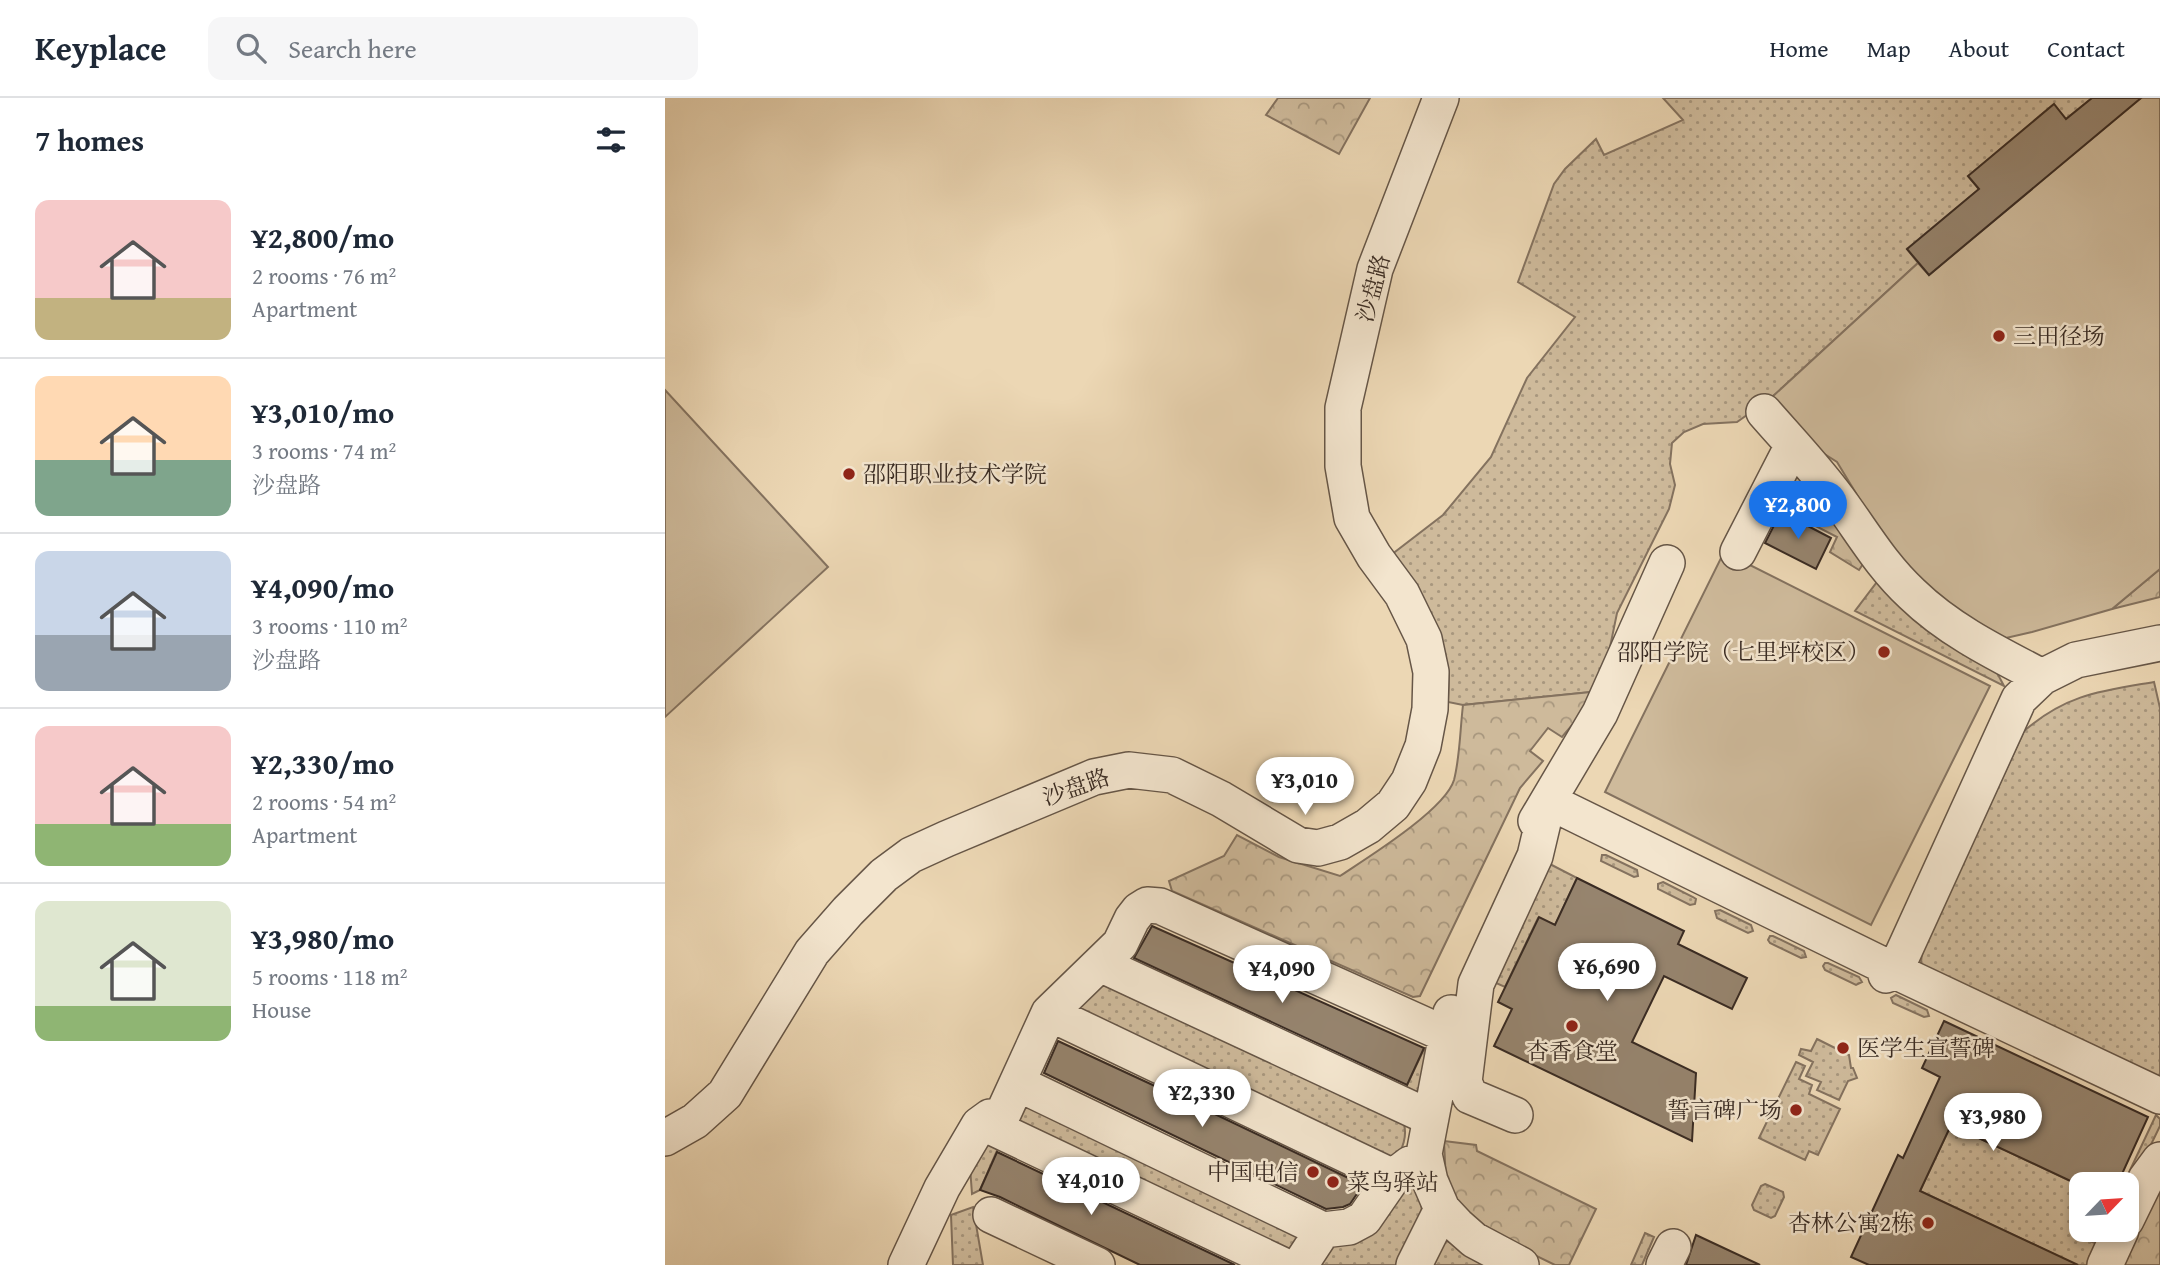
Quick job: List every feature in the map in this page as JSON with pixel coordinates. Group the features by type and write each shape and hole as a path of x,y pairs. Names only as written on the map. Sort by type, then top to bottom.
{"street":[{"name":"沙盘路","path":"665,1138 695,1121 725,1094 812,952 884,875 911,855 1094,777 1129,770 1172,775 1221,799 1298,845 1318,848 1340,842 1368,826 1393,805 1409,780 1423,746 1430,709 1431,672 1424,639 1402,594 1374,556 1352,518 1343,466 1343,408 1375,269 1441,98"},
{"path":"1764,412 1843,506 1889,571 1913,595 1940,618 1982,646 2042,677"},
{"path":"1738,552 1793,445"},
{"path":"1521,1265 1474,1240 1442,1209 1430,1181 1424,1154 1457,985 1515,855 1600,713 1667,563"},
{"path":"1891,973 2019,699 2055,668 2076,660 2160,643"},
{"path":"1548,801 1891,973 2160,1096"},
{"path":"1515,1115 1469,1096 1464,1082 1476,984 1535,856 1548,801"},
{"path":"1282,1265 996,1129 1049,1013 1120,944 1132,919 1147,905 1160,906 1447,1035"},
{"path":"1100,964 1431,1118"},
{"path":"1049,1013 1393,1177"},
{"path":"1017,1083 1323,1230 1349,1227 1364,1219 1393,1177 1424,1154"},
{"path":"906,1265 942,1188 979,1125 990,1116 1002,1117"},
{"path":"2139,1191 2160,1160"},
{"path":"1414,1265 1442,1209"},
{"path":"991,1215 1097,1265"},
{"path":"1300,1265 1323,1230"}],"green space":[{"path":"1278,98 1370,98 1339,154 1266,115"},
{"path":"1663,98 2092,98 2066,119 2053,105 1968,176 1979,189 1907,249 1918,263 1771,398 1737,422 1703,424 1684,432 1672,443 1670,464 1675,485 1669,509 1617,613 1601,691 1463,705 1448,702 1449,672 1436,625 1391,555 1443,515 1491,457 1527,378 1575,317 1518,282 1554,184 1565,169 1596,139 1604,155 1683,120"},
{"name":"三田径场","path":"2141,98 2160,98 2160,569 2112,609 2032,632 2006,638 1996,636 1954,609 1910,571 1882,536 1837,462 1815,448 1771,398 1918,263 1929,275"},
{"path":"665,390 828,567 665,717"},
{"path":"1800,475 1867,558 1859,570 1830,552 1837,537 1779,507 1790,482"},
{"path":"1724,552 1990,686 1871,925 1605,792"},
{"path":"2160,569 2160,597 2112,609"},
{"path":"1880,578 1995,669 2004,686 1855,611"},
{"path":"2154,682 2160,708 2160,1086 1926,971 1921,963 1922,952 2024,731 2055,709 2085,696"},
{"path":"1601,691 1562,737 1548,728 1530,751 1543,761 1520,788 1420,996 1413,997 1172,891 1169,881 1224,856 1237,835 1279,857 1340,876 1421,819 1448,792 1456,771 1463,705"},
{"path":"1602,855 1637,870 1638,876 1634,877 1601,861"},
{"path":"1544,861 1577,878 1555,925 1538,918 1505,987 1487,979"},
{"path":"1663,882 1696,899 1695,904 1690,905 1658,889 1658,884"},
{"path":"1720,910 1751,925 1753,931 1748,933 1717,918 1715,911"},
{"path":"1770,936 1804,951 1806,957 1801,958 1770,943"},
{"path":"1825,963 1859,977 1862,982 1856,985 1825,970"},
{"path":"1102,983 1403,1122 1405,1137 1400,1152 1394,1159 1080,1012 1078,1007"},
{"path":"1896,995 1927,1010 1929,1016 1924,1017 1893,1003 1891,998"},
{"path":"1817,1039 1849,1055 1851,1068 1857,1078 1848,1081 1839,1100 1817,1090 1821,1082 1806,1076 1813,1062 1799,1055 1801,1049 1811,1051"},
{"path":"1424,1049 1426,1052 1418,1097 1401,1098"},
{"path":"1796,1062 1805,1066 1799,1079 1812,1085 1809,1094 1840,1109 1818,1155 1809,1151 1805,1160 1759,1138"},
{"path":"1017,1101 1294,1228 1299,1240 1289,1250 1018,1124"},
{"path":"2156,1115 2160,1119 2160,1126 2138,1172 2129,1172"},
{"path":"1951,1125 2069,1180 2069,1242 2092,1242 2102,1246 2093,1265 2065,1265 2056,1255 1920,1191"},
{"path":"986,1127 999,1146 980,1190 972,1194 970,1167"},
{"path":"1444,1141 1476,1145 1477,1151 1596,1209 1569,1265 1555,1265 1491,1234 1463,1210 1446,1182"},
{"path":"2160,1182 2160,1265 2115,1265 2127,1242 2139,1242 2139,1221"},
{"path":"1765,1184 1783,1192 1784,1197 1775,1216 1771,1218 1754,1210 1752,1205 1761,1186"},
{"path":"1412,1185 1418,1193 1422,1213 1404,1265 1311,1265 1397,1190"},
{"path":"973,1207 983,1265 953,1265 951,1215"},
{"path":"1645,1233 1654,1237 1642,1265 1631,1265"},
{"path":"1441,1238 1495,1265 1425,1265"}],"building":[{"path":"2092,98 2141,98 1929,275 1907,249 1979,189 1968,176 2054,104 2066,119"},
{"path":"1781,512 1831,538 1816,569 1765,543"},
{"name":"杏香食堂","path":"1577,878 1684,931 1678,944 1747,978 1732,1009 1664,976 1632,1042 1696,1073 1692,1141 1494,1046 1512,1009 1498,1002 1539,917 1555,925"},
{"path":"1152,926 1424,1048 1407,1085 1134,958"},
{"path":"1944,1021 2148,1117 2123,1172 2069,1172 2069,1180 1951,1125 1920,1191 2078,1265 1869,1265 1851,1257 1898,1155 1903,1158 1940,1077 1922,1068"},
{"path":"1058,1041 1363,1185 1350,1204 1326,1209 1044,1073"},
{"path":"997,1152 1235,1265 1140,1265 1000,1197 980,1190"},
{"path":"1696,1235 1760,1265 1686,1265"}],"place":[{"name":"三田径场","path":"1999,336"},
{"name":"邵阳职业技术学院","path":"849,474"},
{"name":"邵阳学院（七里坪校区）","path":"1884,652"},
{"name":"杏香食堂","path":"1572,1026"},
{"name":"医学生宣誓碑","path":"1843,1048"},
{"name":"誓言碑广场","path":"1796,1110"},
{"name":"中国电信","path":"1313,1172"},
{"name":"菜鸟驿站","path":"1333,1182"},
{"name":"杏林公寓2栋","path":"1928,1223"}]}
